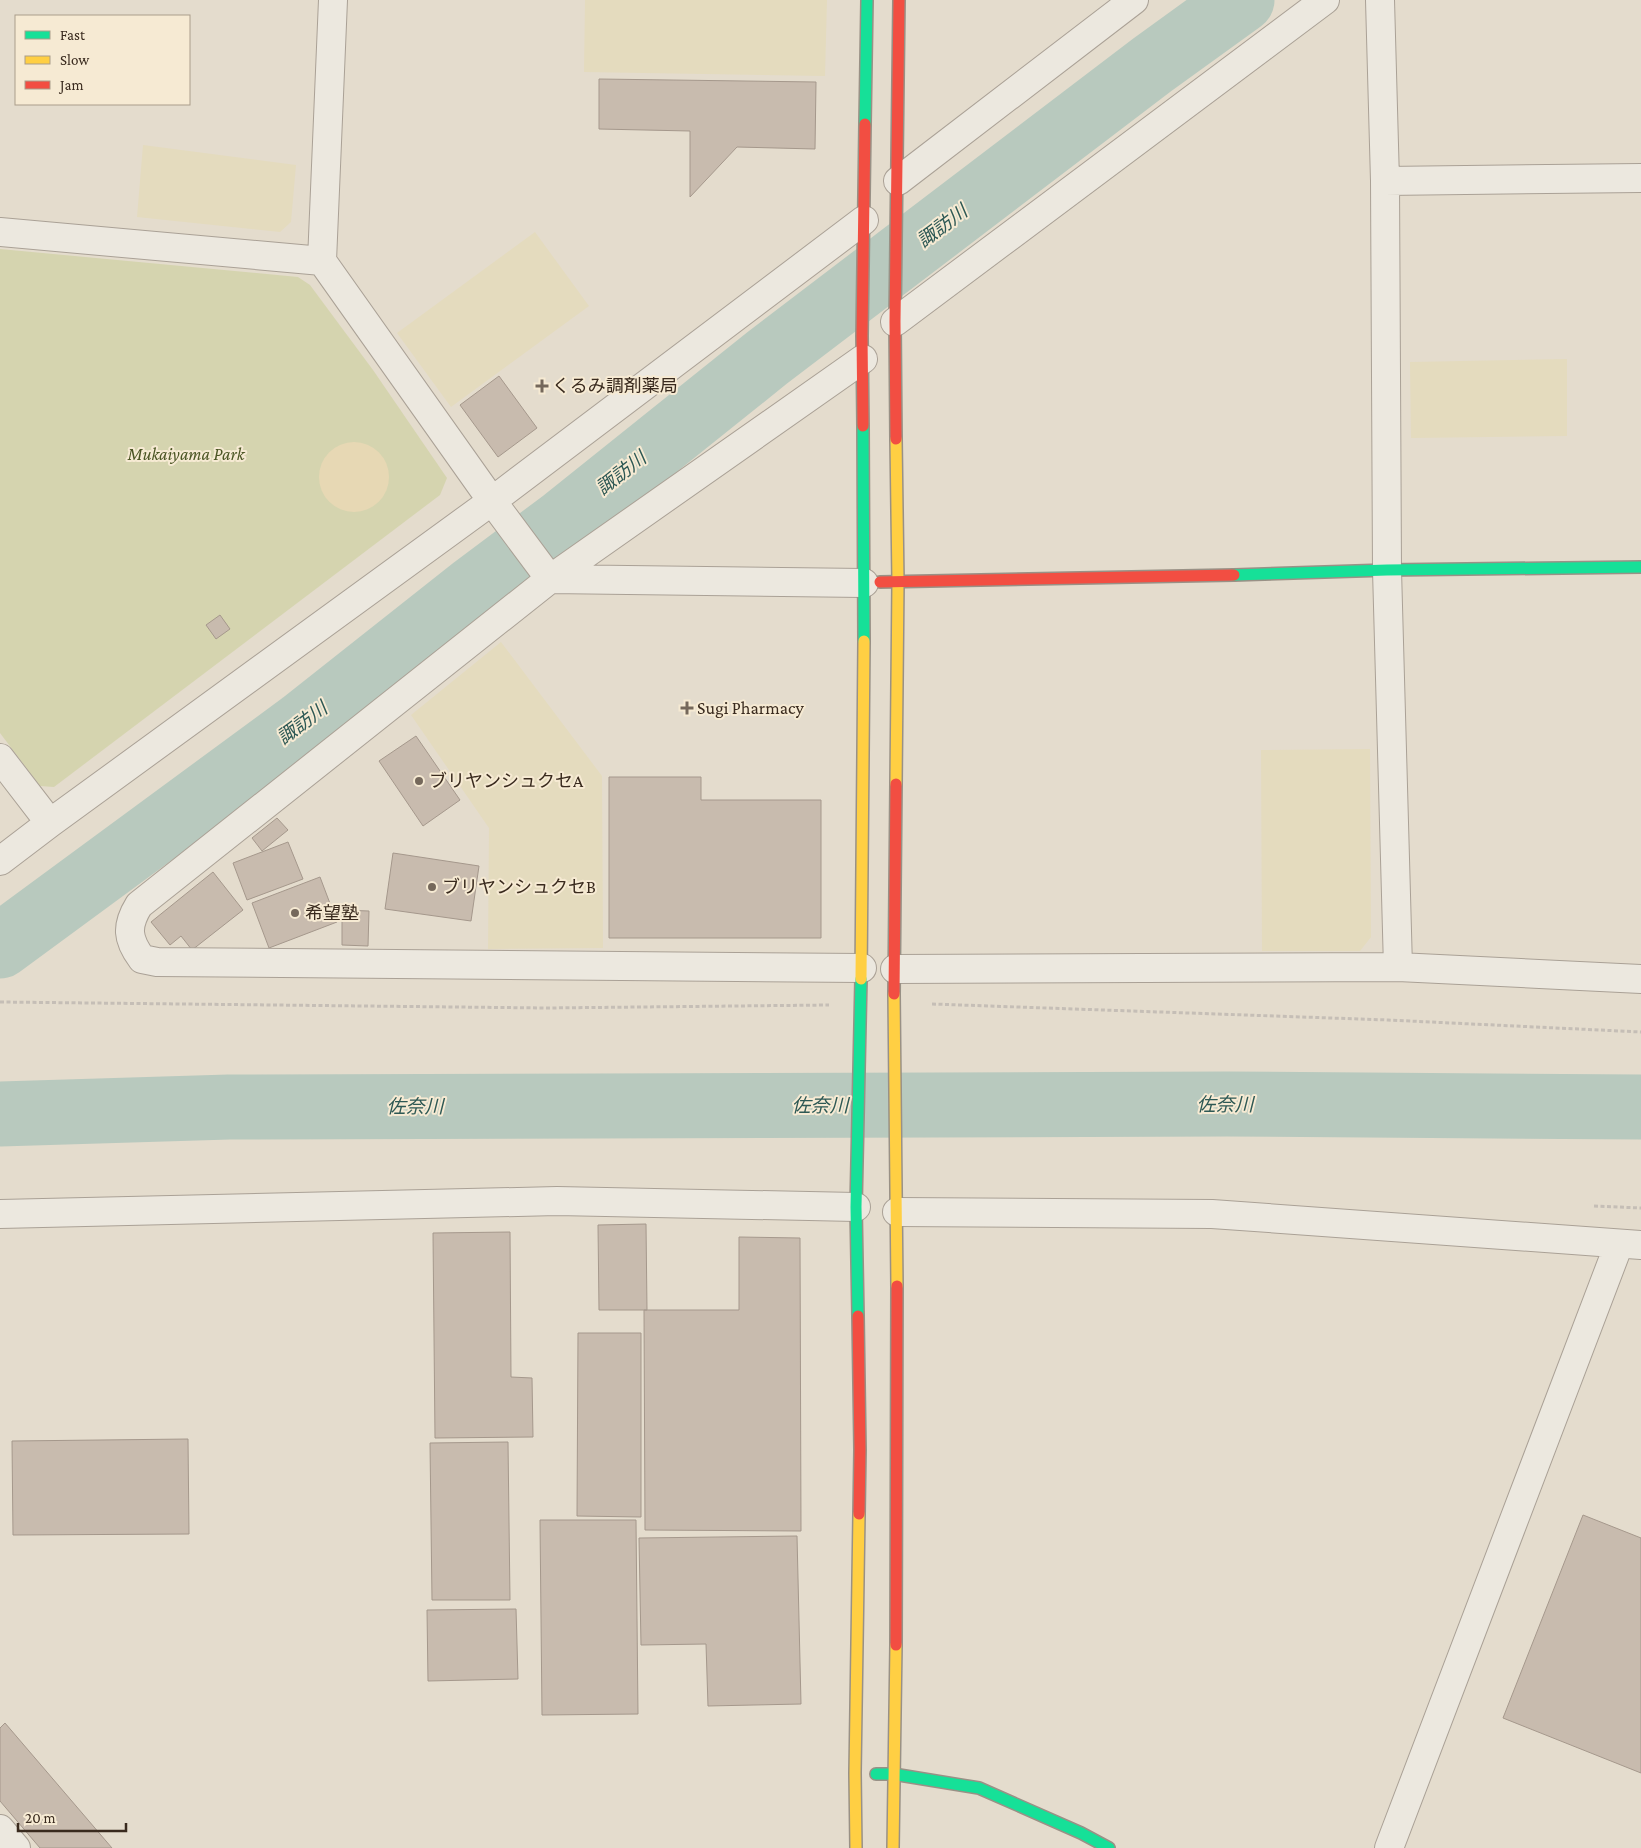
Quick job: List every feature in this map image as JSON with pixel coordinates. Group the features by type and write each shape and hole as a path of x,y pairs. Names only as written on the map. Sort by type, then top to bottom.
{"street":[{"path":"333,0 322,262 498,510 550,579"},
{"path":"856,1848 854,1773 860,1450 856,1197 862,1005 863,348 867,0"},
{"path":"893,1848 896,1689 897,1212 894,1006 898,582 896,322 899,0"},
{"path":"898,181 1134,0"},
{"path":"896,322 1326,0"},
{"path":"1380,0 1385,181 1387,570 1398,967"},
{"path":"1385,181 1641,178"},
{"path":"0,861 50,822 498,510 864,220"},
{"path":"0,232 322,262"},
{"path":"862,968 167,962 142,959 133,947 129,932 131,918 139,905 550,579 863,348"},
{"path":"550,579 864,583 1334,573 1387,570 1641,567"},
{"path":"0,758 50,822"},
{"path":"895,969 1398,967 1641,979"},
{"path":"0,1214 558,1201 856,1197"},
{"path":"897,1212 1212,1214 1630,1245 1389,1848"},
{"path":"854,1773 893,1774 979,1788 1081,1833 1109,1848"},
{"path":"0,1829 16,1848"}],"path":[{"path":"0,1002 547,1008 833,1006"},
{"path":"929,1004 1641,1032"}],"shaded area":[{"path":"585,0 827,0 825,76 584,72"},
{"path":"143,145 296,165 291,222 280,232 137,217"},
{"path":"535,232 589,306 451,407 397,333"},
{"path":"1567,359 1567,436 1411,438 1410,362"},
{"path":"501,642 602,776 603,948 488,949 489,828 411,715"},
{"path":"1370,749 1371,937 1360,951 1262,951 1261,750"}],"green space":[{"name":"Mukaiyama Park","path":"0,249 298,277 310,285 373,370 447,478 440,495 54,787 40,786 0,733"}],"sand":[{"path":"361,442 374,448 383,457 387,463 389,477 387,491 379,502 368,510 347,512 340,510 329,502 321,491 319,470 321,463 329,452 340,444"}],"building":[{"path":"599,79 816,82 815,149 737,147 690,197 690,131 599,129"},
{"path":"499,376 537,428 498,457 460,405"},
{"path":"220,615 230,629 216,639 206,625"},
{"name":"ブリヤンシュクセA","path":"416,736 460,800 423,826 379,761"},
{"path":"609,777 701,777 701,800 821,800 821,938 609,938"},
{"path":"277,818 288,830 262,851 252,838"},
{"path":"288,842 303,879 247,900 233,863"},
{"name":"ブリヤンシュクセB","path":"393,853 479,866 471,921 385,909"},
{"path":"213,872 243,910 192,950 181,936 170,945 151,922"},
{"name":"希望塾","path":"320,877 337,922 269,948 252,903"},
{"path":"342,910 369,911 368,946 342,945"},
{"path":"646,1224 647,1310 599,1310 598,1225"},
{"path":"510,1232 511,1377 532,1378 533,1437 435,1438 433,1233"},
{"path":"739,1237 800,1238 801,1531 645,1530 644,1310 739,1310"},
{"path":"578,1333 641,1333 641,1517 577,1516"},
{"path":"188,1439 189,1534 13,1535 12,1441"},
{"path":"508,1442 510,1600 432,1600 430,1443"},
{"path":"1583,1515 1641,1538 1641,1773 1503,1718"},
{"path":"540,1520 636,1520 638,1714 542,1715"},
{"path":"797,1536 801,1704 708,1706 706,1644 641,1645 639,1538"},
{"path":"516,1609 518,1679 428,1681 427,1610"},
{"path":"5,1723 112,1848 40,1848 0,1801 0,1728"}],"waterway":[{"name":"諏訪川","path":"0,946 302,724 474,588 561,523 767,358 1152,65 1242,0"},
{"name":"佐奈川","path":"0,1114 229,1107 1227,1104 1641,1107"}],"traffic: fast":[{"path":"865,124 867,0"},
{"path":"863,426 864,641"},
{"path":"1234,575 1387,570 1641,567"},
{"path":"858,1316 856,1207 861,979"},
{"path":"876,1774 893,1774 979,1788 1081,1833 1109,1848"}],"traffic: slow":[{"path":"896,439 898,582 896,784"},
{"path":"861,979 864,641"},
{"path":"894,994 897,1286"},
{"path":"856,1848 855,1773 859,1514"},
{"path":"893,1848 896,1645"}],"traffic: jam":[{"path":"896,439 895,322 899,0"},
{"path":"863,426 862,336 865,124"},
{"path":"880,582 1234,575"},
{"path":"894,994 896,784"},
{"path":"896,1645 897,1286"},
{"path":"858,1316 859,1514"}],"place":[{"name":"くるみ調剤薬局","path":"542,386"},
{"name":"Sugi Pharmacy","path":"687,708"},
{"name":"ブリヤンシュクセA","path":"419,781"},
{"name":"ブリヤンシュクセB","path":"432,887"},
{"name":"希望塾","path":"295,913"}]}
